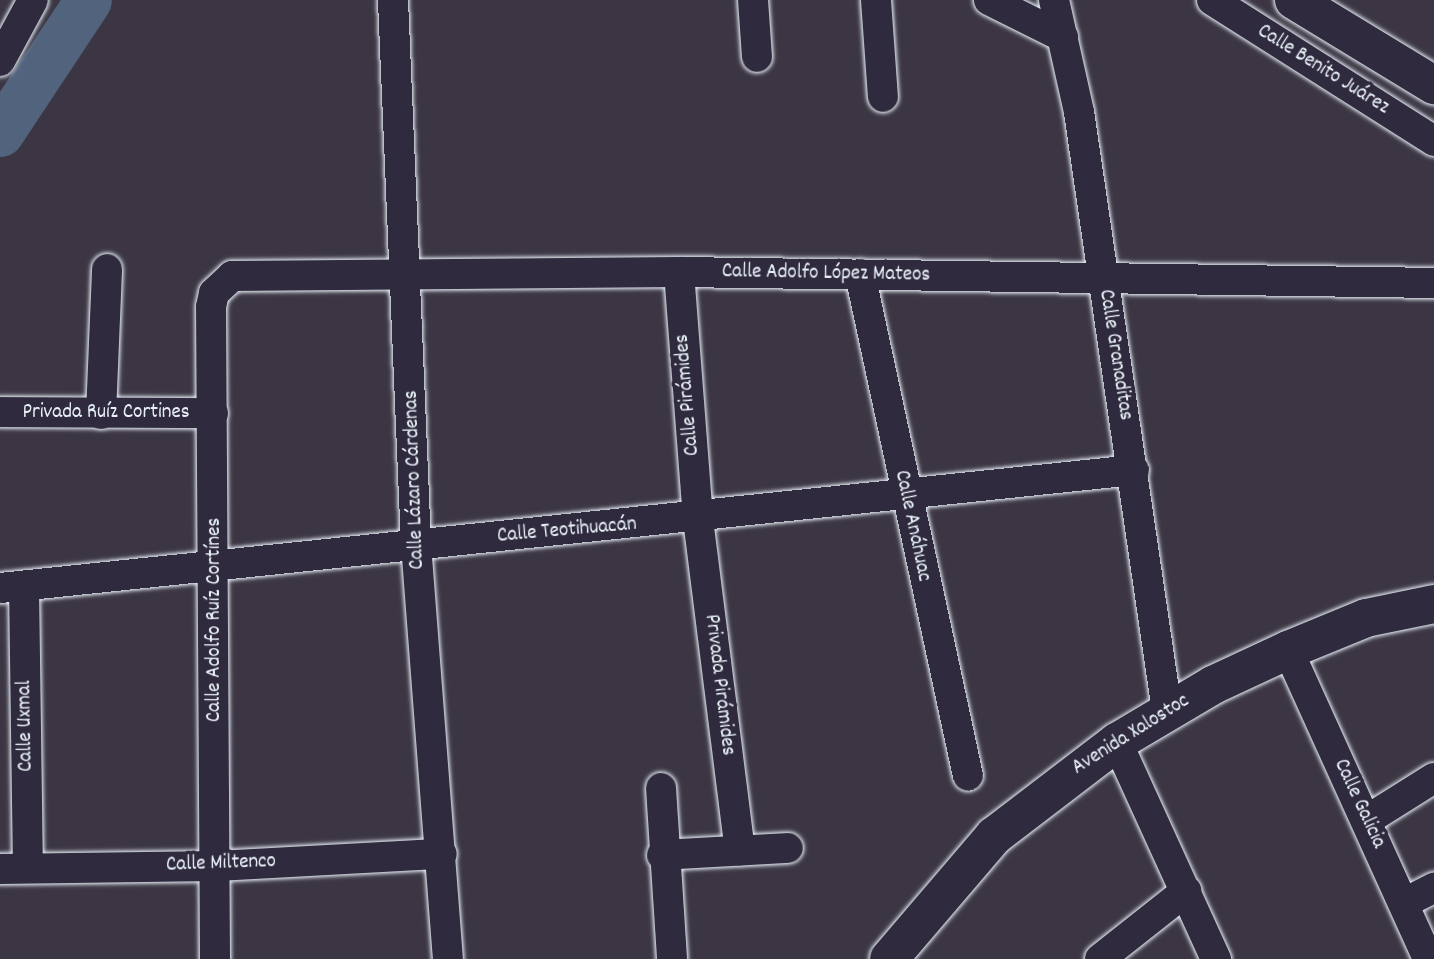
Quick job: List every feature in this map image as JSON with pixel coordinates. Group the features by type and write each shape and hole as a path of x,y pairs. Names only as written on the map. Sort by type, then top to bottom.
{"street":[{"path":"0,61 33,0"},
{"name":"Calle Lázaro Cárdenas","path":"393,0 408,271 416,544 448,959"},
{"path":"753,0 757,57"},
{"path":"876,0 883,97"},
{"path":"989,0 1063,37"},
{"name":"Calle Granaditas","path":"1054,0 1079,111 1102,279 1134,470 1167,711"},
{"name":"Calle Benito Juárez","path":"1212,0 1434,141"},
{"path":"1294,0 1434,86"},
{"path":"101,414 107,269"},
{"name":"Calle Adolfo López Mateos","path":"222,283 248,273 408,271 860,274 1434,283"},
{"name":"Calle Pirámides","path":"679,272 698,519"},
{"name":"Calle Anáhuac","path":"860,274 905,495 968,776"},
{"name":"Calle Adolfo Ruíz Cortínes","path":"215,959 217,866 211,307 222,283"},
{"name":"Privada Ruíz Cortines","path":"0,412 213,413"},
{"name":"Calle Teotihuacán","path":"12,587 416,544 698,519 1134,470"},
{"name":"Privada Pirámides","path":"698,519 740,850"},
{"name":"Calle Uxmal","path":"12,587 14,868"},
{"name":"Avenida Xalostoc","path":"888,959 994,836 1062,778 1116,742 1167,711 1287,650 1376,615 1434,604"},
{"name":"Calle Galicia","path":"1287,650 1367,820 1428,959"},
{"path":"1116,742 1216,959"},
{"path":"1367,820 1434,778"},
{"path":"661,788 671,959"},
{"path":"663,855 789,848"},
{"name":"Calle Miltenco","path":"14,868 217,866 442,855"},
{"path":"1404,904 1434,888"},
{"path":"1100,959 1186,891"}],"waterway":[{"path":"0,133 88,0"}]}
